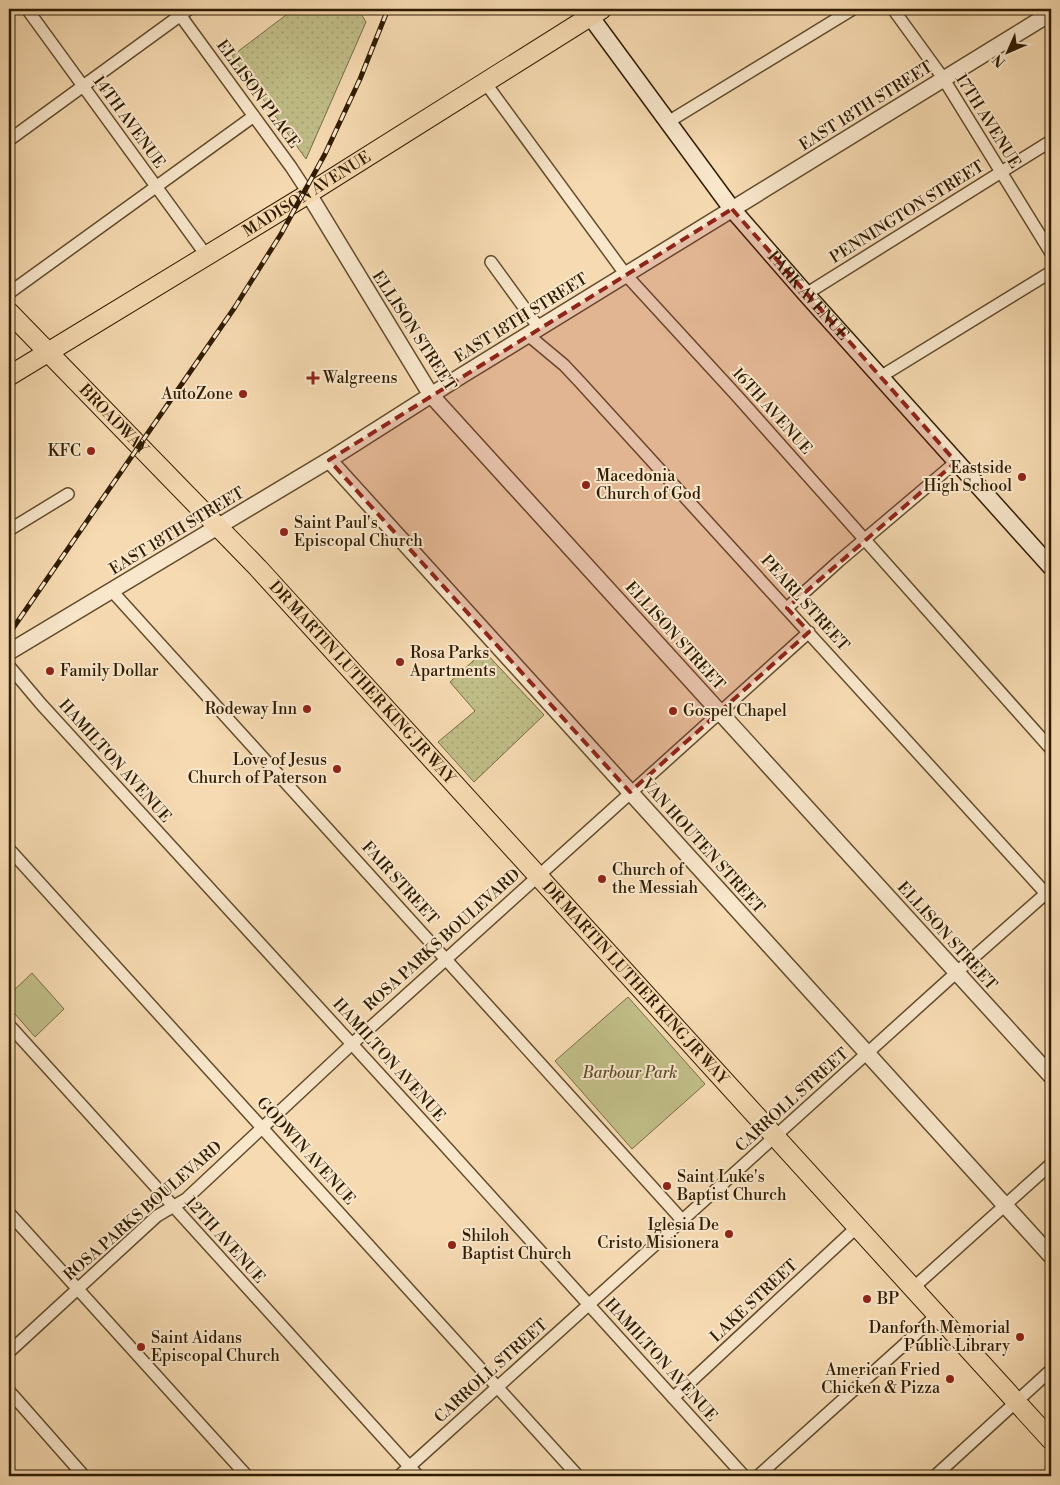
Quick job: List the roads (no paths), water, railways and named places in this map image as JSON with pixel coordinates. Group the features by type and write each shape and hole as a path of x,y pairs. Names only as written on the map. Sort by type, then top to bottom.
{"main road":[{"name":"PARK AVENUE","path":"593,11 668,122 732,209 1051,567"},
{"name":"MADISON AVENUE","path":"9,376 308,193 593,11"},
{"name":"BROADWAY","path":"9,312 217,527"},
{"name":"DR MARTIN LUTHER KING JR WAY","path":"217,527 258,568 1051,1440"}],"street":[{"name":"14TH AVENUE","path":"27,9 206,255"},
{"path":"668,122 853,9"},
{"name":"17TH AVENUE","path":"893,9 943,78 1051,254"},
{"path":"9,140 184,12"},
{"name":"ELLISON PLACE","path":"184,12 308,193"},
{"name":"EAST 18TH STREET","path":"9,652 329,460 943,78 1051,13"},
{"name":"16TH AVENUE","path":"484,81 626,275 865,539 1051,749"},
{"path":"9,293 254,116"},
{"name":"PENNINGTON STREET","path":"806,294 1051,141"},
{"name":"ELLISON STREET","path":"308,193 431,395 1051,1076"},
{"name":"PEARL STREET","path":"491,262 533,332 1050,894"},
{"path":"880,377 1051,272"},
{"name":"VAN HOUTEN STREET","path":"329,460 1051,1256"},
{"path":"787,608 956,462"},
{"path":"9,530 68,494"},
{"name":"FAIR STREET","path":"111,590 683,1221"},
{"name":"ROSA PARKS BOULEVARD","path":"9,1352 157,1216 186,1199 446,958 809,632"},
{"name":"HAMILTON AVENUE","path":"9,666 41,704 744,1476"},
{"name":"GODWIN AVENUE","path":"9,849 578,1476"},
{"name":"CARROLL STREET","path":"399,1476 957,972 1050,894"},
{"name":"12TH AVENUE","path":"9,1025 418,1476"},
{"path":"913,1288 1051,1164"},
{"path":"9,1213 247,1476"},
{"name":"LAKE STREET","path":"674,1398 858,1227"},
{"path":"758,1476 937,1315"},
{"path":"934,1476 1051,1370"},
{"path":"9,1391 84,1476"}],"railway":[{"path":"9,634 235,307 281,234 325,154 360,79 388,9"}],"place":[{"name":"Walgreens","path":"313,378"},
{"name":"AutoZone","path":"243,394"},
{"name":"KFC","path":"91,451"},
{"name":"Eastside High School","path":"1022,477"},
{"name":"Macedonia Church of God","path":"586,485"},
{"name":"Saint Paul's Episcopal Church","path":"284,532"},
{"name":"Rosa Parks Apartments","path":"400,662"},
{"name":"Family Dollar","path":"50,671"},
{"name":"Rodeway Inn","path":"307,709"},
{"name":"Gospel Chapel","path":"673,711"},
{"name":"Love of Jesus Church of Paterson","path":"337,769"},
{"name":"Church of the Messiah","path":"602,879"},
{"name":"Saint Luke's Baptist Church","path":"667,1186"},
{"name":"Iglesia De Cristo Misionera","path":"729,1234"},
{"name":"Shiloh Baptist Church","path":"452,1245"},
{"name":"BP","path":"867,1299"},
{"name":"Danforth Memorial Public Library","path":"1020,1337"},
{"name":"Saint Aidans Episcopal Church","path":"141,1347"},
{"name":"American Fried Chicken & Pizza","path":"950,1379"}],"park label":[{"name":"Barbour Park","path":"630,1073"}]}
